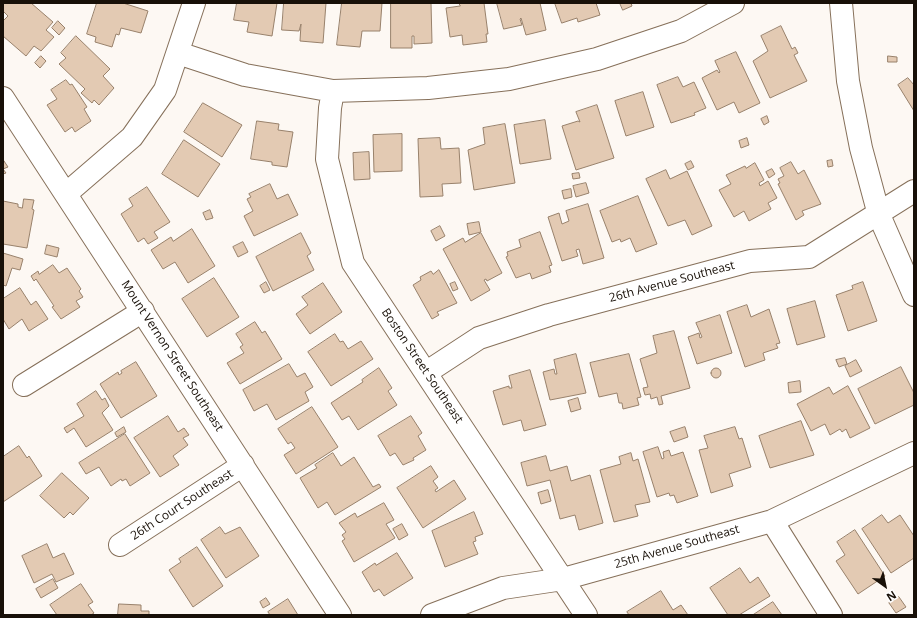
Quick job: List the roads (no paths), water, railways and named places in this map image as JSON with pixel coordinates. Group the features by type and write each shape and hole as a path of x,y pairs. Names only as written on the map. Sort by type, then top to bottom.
{"street":[{"path":"66,193 132,137 165,90 194,3"},
{"path":"178,53 245,75 333,91 428,88 516,78 597,59 674,33 732,3"},
{"path":"841,3 848,81 861,148 879,215 914,295"},
{"name":"Boston Street Southeast","path":"333,91 330,108 328,159 352,263 427,372 586,615"},
{"name":"Mount Vernon Street Southeast","path":"3,98 340,615"},
{"name":"26th Avenue Southeast","path":"427,372 479,338 549,315 750,262 809,257 879,215 914,191"},
{"path":"24,385 143,311"},
{"name":"25th Avenue Southeast","path":"432,615 503,588 563,579 772,521 914,453"},
{"name":"26th Court Southeast","path":"120,545 243,465"},
{"path":"772,521 831,615"}]}
